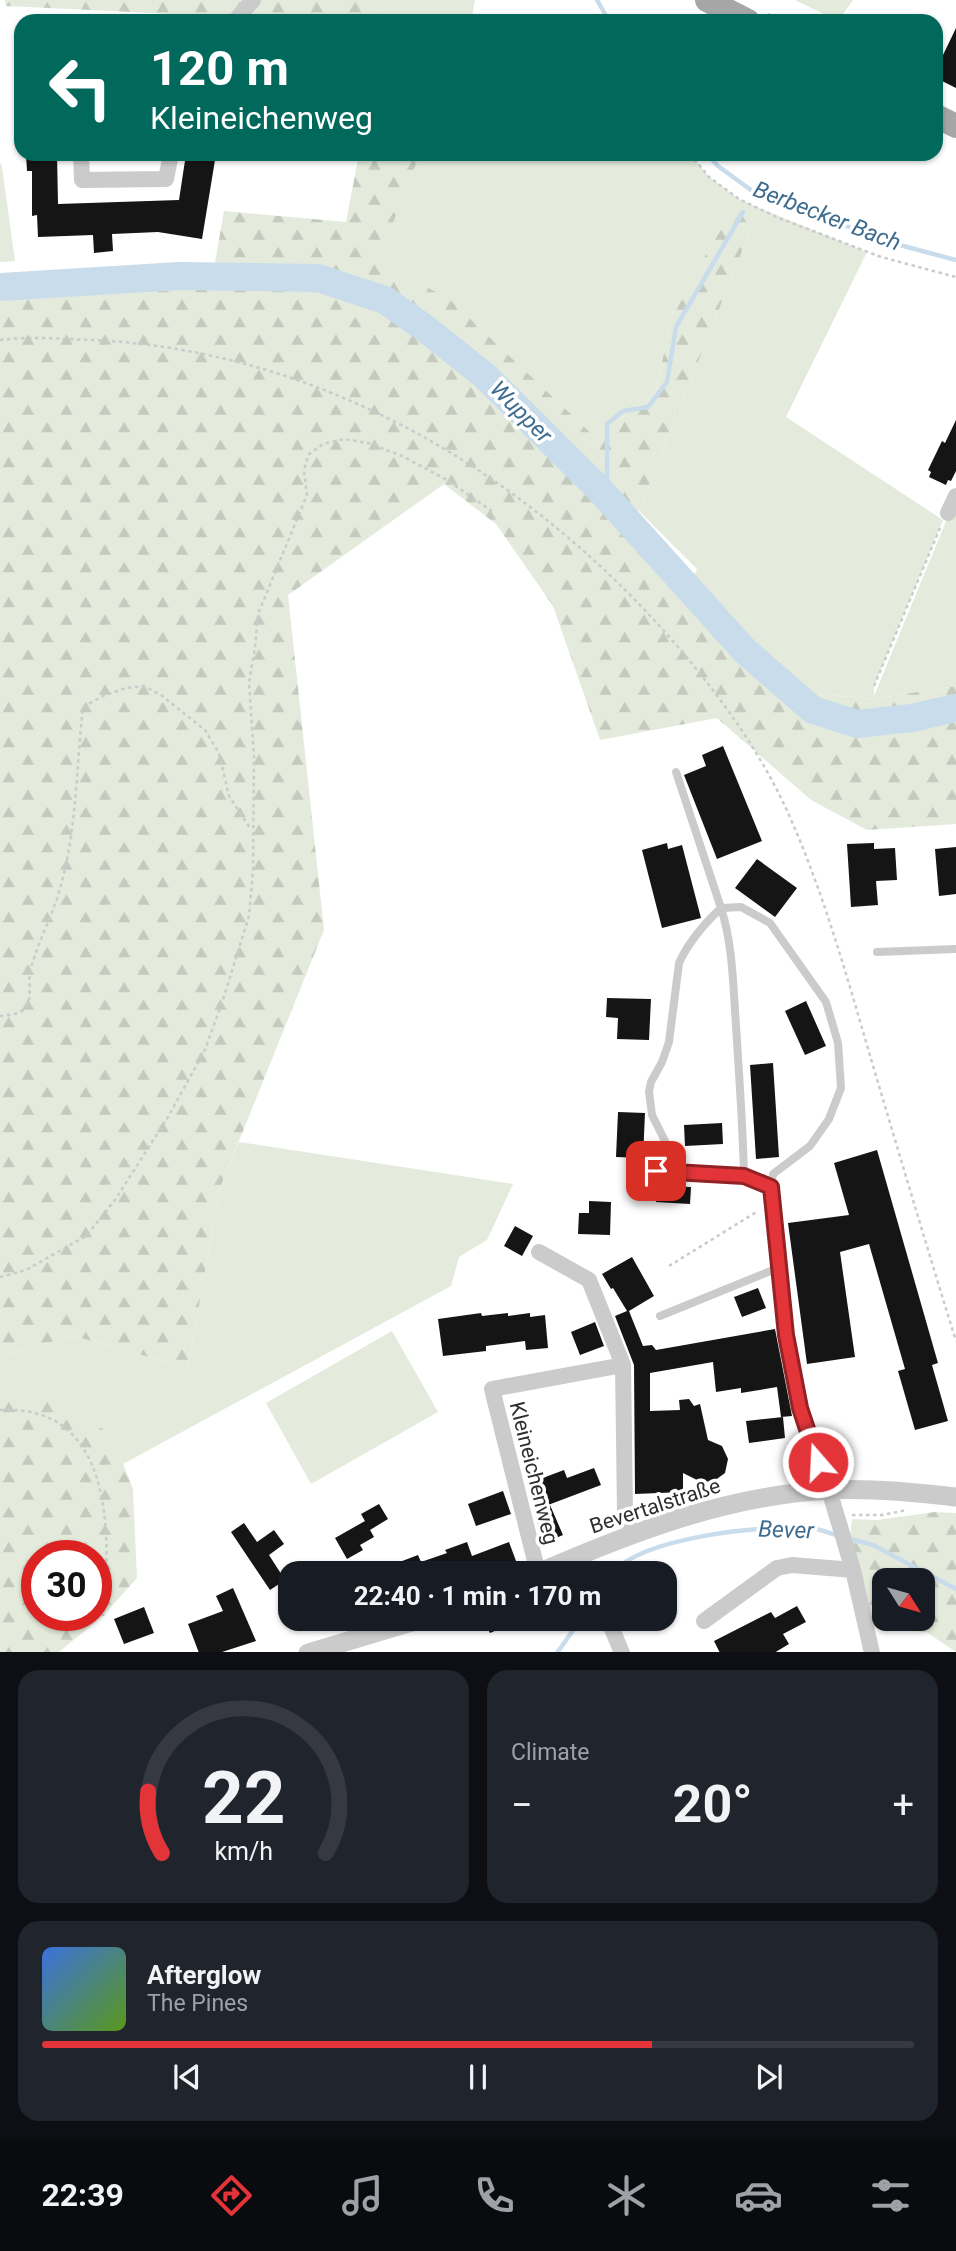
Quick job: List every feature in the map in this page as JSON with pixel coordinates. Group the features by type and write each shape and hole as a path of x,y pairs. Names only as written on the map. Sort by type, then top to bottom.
{"main road":[{"path":"707,0 734,14"}],"street":[{"path":"241,14 253,0"},
{"path":"81,161 82,180 166,179 170,161"},
{"path":"948,513 956,496"},
{"path":"663,1171 744,1176 771,1187 786,1335 800,1408 851,1562 872,1652"},
{"path":"539,1252 589,1280 623,1365 621,1405 625,1511 632,1534"},
{"name":"Kleineichenweg","path":"535,1561 492,1389 623,1365"},
{"name":"Bevertalstraße","path":"586,1561 632,1534 723,1505 829,1490 888,1491 956,1497"},
{"path":"704,1621 777,1569 792,1565 851,1562"},
{"path":"311,1652 382,1631"},
{"path":"613,1631 622,1652"}],"lane":[{"path":"676,772 726,923 743,1112 744,1176"},
{"path":"663,1171 666,1143 652,1115 649,1091 669,1042 679,964 690,943 721,908 741,906 770,923 826,1002 838,1043 841,1088 829,1119 810,1146 773,1174 771,1187"},
{"path":"877,952 956,948"},
{"path":"660,1316 778,1268"}],"path":[{"path":"696,161 709,177 739,199 779,218 881,257 956,277"},
{"path":"0,340 20,337 125,342 204,354 271,370 383,414 443,447 527,504 612,576 646,610 689,658 723,704 759,758 788,813 830,923 956,1341"},
{"path":"0,1277 26,1270 86,1236 115,1200 168,1117 204,1052 249,916 253,872 254,756 249,682 258,614 307,495 304,471 308,455 323,444 344,439 368,443 402,456 447,480 492,511"},
{"path":"874,686 948,513"},
{"path":"0,1016 17,1014 26,1008 30,991 29,975 59,892 75,806 83,707 103,695 125,688 144,686 161,695 205,730 219,753 229,796 252,831"},
{"path":"669,1266 757,1211 775,1212"},
{"path":"0,1410 20,1409 49,1418 72,1432 89,1458 100,1483 105,1540"},
{"path":"837,1518 882,1515 915,1509"}],"green space":[{"path":"5,0 375,0 385,14 175,14 6,6"},
{"path":"375,0 475,0 472,14 385,14"},
{"path":"795,0 853,0 843,14 824,14"},
{"path":"358,161 417,161 378,261 449,299 594,436 655,395 673,310 739,199 759,208 639,511 610,506 487,393 537,446 690,582 807,693 873,699 956,686 956,824 867,830 811,800 717,718 600,740 553,606 496,524 444,484 288,595 324,930 220,1188 188,1368 74,1336 0,1356 0,291 132,281 211,285 224,211 346,222"},
{"path":"417,161 696,161 709,177 739,199 673,310 655,395 594,436 449,300 377,261"},
{"path":"0,162 2,167 15,261 0,262"},
{"path":"759,208 867,252 786,417 943,520 874,686 874,696 956,497 956,686 873,699 807,693 690,582 697,569 639,511"},
{"path":"239,1142 513,1184 487,1240 459,1257 451,1286 123,1464 111,1434 10,1393 0,1396 0,1356 74,1336 188,1368 220,1188"},
{"path":"392,1331 438,1412 311,1484 266,1403"},
{"path":"10,1393 52,1400 111,1434 133,1489 137,1578 112,1606 112,1540 21,1540 21,1631 85,1631 59,1652 0,1652 0,1396"},
{"path":"935,1512 956,1513 956,1652 926,1632 914,1631 935,1631 935,1568 872,1568 872,1628 865,1627 848,1555 852,1519 877,1520"}],"building":[{"path":"956,28 956,88 943,82 943,55"},
{"path":"26,161 57,161 58,204 179,200 185,161 215,161 202,239 158,232 112,234 113,251 94,253 93,235 38,237 37,215 32,216 32,171 27,171"},
{"path":"956,420 956,471 946,485 929,477 931,472 928,470"},
{"path":"723,746 762,841 717,859 684,775 706,766 702,755"},
{"path":"667,843 668,849 682,845 701,918 662,928 642,850"},
{"path":"874,843 874,849 895,848 897,880 876,881 878,905 851,907 847,844"},
{"path":"956,847 956,894 939,896 935,849"},
{"path":"757,859 797,888 775,917 735,888"},
{"path":"607,998 651,999 649,1040 617,1039 618,1018 606,1017"},
{"path":"806,1001 826,1046 805,1055 785,1011"},
{"path":"773,1063 779,1157 756,1159 750,1065"},
{"path":"618,1112 645,1113 643,1158 616,1157"},
{"path":"722,1123 723,1144 685,1146 684,1125"},
{"path":"877,1150 938,1363 932,1365 948,1421 915,1430 898,1371 905,1369 869,1244 840,1252 855,1357 807,1364 788,1223 849,1215 834,1163"},
{"path":"656,1186 691,1187 690,1204 656,1202"},
{"path":"589,1201 611,1202 610,1235 578,1234 579,1213 589,1213"},
{"path":"515,1226 533,1236 522,1256 504,1246"},
{"path":"632,1257 654,1296 629,1311 643,1346 652,1345 656,1350 775,1329 792,1416 781,1417 777,1387 741,1393 741,1388 716,1392 713,1362 650,1373 650,1411 680,1410 679,1400 689,1399 694,1406 700,1404 708,1440 722,1446 728,1459 725,1473 714,1481 701,1482 683,1473 683,1492 635,1494 634,1365 615,1316 627,1311 602,1274"},
{"path":"758,1288 766,1308 742,1317 734,1297"},
{"path":"481,1313 482,1316 508,1313 508,1316 530,1313 530,1317 545,1315 548,1348 526,1350 525,1341 486,1346 486,1351 443,1356 438,1319"},
{"path":"595,1322 604,1346 580,1355 571,1332"},
{"path":"783,1417 785,1438 749,1443 746,1421"},
{"path":"594,1468 601,1485 548,1505 540,1479 564,1470 567,1478"},
{"path":"503,1491 511,1514 476,1526 468,1504"},
{"path":"379,1504 388,1519 370,1530 361,1514"},
{"path":"550,1505 563,1535 544,1543 534,1512"},
{"path":"365,1521 374,1537 360,1545 363,1550 347,1559 335,1538"},
{"path":"244,1523 257,1542 274,1530 284,1544 269,1555 278,1569 278,1585 270,1590 231,1532"},
{"path":"467,1542 472,1556 509,1542 516,1561 424,1561 447,1553 445,1550"},
{"path":"418,1555 421,1561 402,1561"},
{"path":"233,1588 256,1641 222,1652 199,1652 188,1624 223,1611 216,1596"},
{"path":"797,1606 806,1622 783,1634 789,1644 776,1652 720,1652 714,1641 771,1612 775,1618"},
{"path":"144,1607 154,1633 124,1644 114,1619"}],"waterway":[{"name":"Berbecker Bach","path":"597,0 605,14"},
{"name":"Berbecker Bach","path":"713,161 755,193 896,244 956,260"},
{"path":"599,489 607,481 607,424 623,411 648,407 667,382 676,327 743,212"},
{"name":"Wupper","path":"0,287 179,276 318,278 385,300 485,376 599,489 745,651 813,710 857,724 912,718 956,708"},
{"name":"Bever","path":"628,1561 650,1550 676,1542 734,1531 816,1529 839,1536"},
{"name":"Bever","path":"847,1538 873,1545 956,1589"},
{"name":"Bever","path":"558,1652 573,1631"}],"route":[{"path":"656,1171 744,1176 771,1187 786,1335 800,1408 818,1462"}]}
